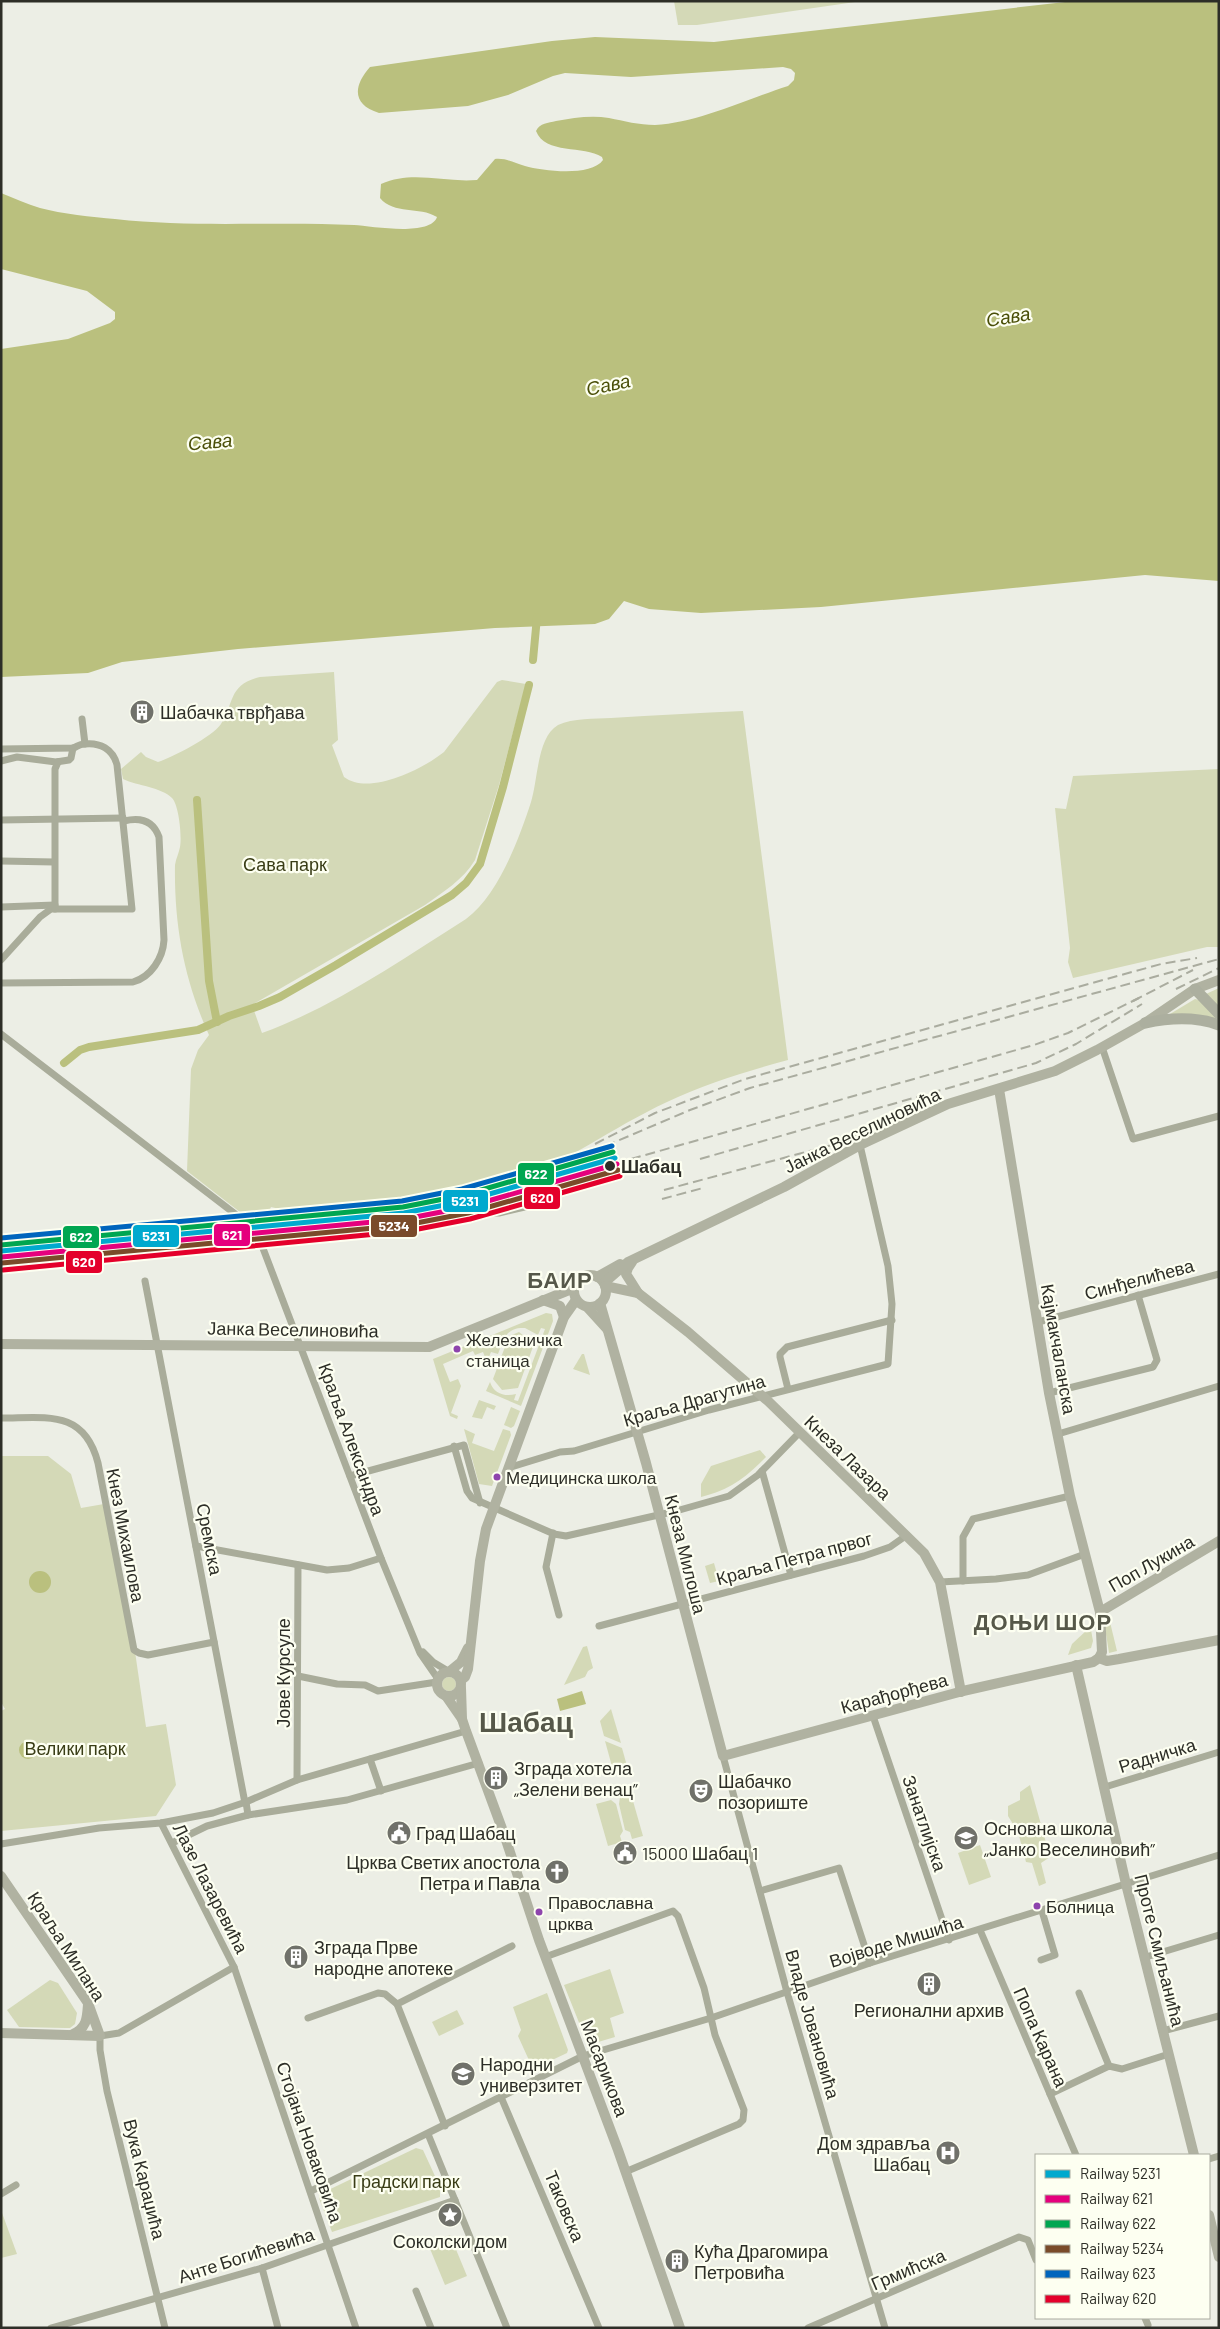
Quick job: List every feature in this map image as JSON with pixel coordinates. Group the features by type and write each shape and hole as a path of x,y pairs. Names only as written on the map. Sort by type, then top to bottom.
{"main road":[{"name":"Јанка Веселиновића","path":"602,1282 612,1267 628,1262 784,1187 860,1145 948,1104 1055,1071 1145,1023 1196,989 1219,980"},
{"path":"1196,989 1219,1014"},
{"path":"1145,1023 1198,1019 1219,1025"},
{"name":"Кајмакчаланска","path":"1000,1089 1049,1393 1070,1496 1100,1612 1102,1652 1099,1658"},
{"path":"563,1322 586,1307 622,1293 638,1292 636,1286 628,1280 626,1271 629,1265 639,1256"},
{"path":"446,1696 453,1696 468,1669 482,1544 493,1508 575,1295 576,1283 584,1276 602,1282 602,1301"},
{"name":"Кнеза Лазара","path":"602,1282 638,1292 688,1332 762,1396 907,1535 928,1558 940,1582 960,1692"},
{"name":"Јанка Веселиновића","path":"1,1344 429,1347 543,1300 575,1295"},
{"path":"575,1295 586,1307"},
{"path":"543,1300 560,1306 563,1322"},
{"name":"Кнеза Милоша","path":"602,1301 723,1756"},
{"name":"Кнеза Милоша","path":"586,1307 610,1332"},
{"name":"Поп Лукина","path":"1100,1612 1219,1541"},
{"name":"Карађорђева","path":"723,1756 960,1692 1099,1658 1107,1660 1119,1659 1219,1640"},
{"path":"462,1719 446,1696 439,1691 437,1680 441,1674 449,1671 461,1662 470,1643"},
{"name":"Проте Смиљанића","path":"1076,1665 1126,1884 1146,1957 1194,2154"},
{"path":"449,1671 457,1674 461,1684 462,1719"},
{"name":"Масарикова","path":"462,1719 499,1819 545,1957 583,2056 680,2328"},
{"name":"Краља Милана","path":"1,1876 88,2003 100,2036"},
{"path":"73,2034 83,2028 87,2019 88,2003"},
{"path":"1,2033 100,2036"},
{"path":"1210,2220 1219,2257"}],"street":[{"path":"82,719 84,744"},
{"path":"1,749 73,748 84,744 102,746 112,753 116,758 132,909 1,907"},
{"path":"1,761 17,758 58,762 69,760 73,748"},
{"path":"16,749 17,758"},
{"path":"55,907 55,768 58,762"},
{"path":"1,820 137,819 147,821 155,827 159,837 164,940 162,954 151,971 140,980 133,982 1,984"},
{"path":"1,861 54,862"},
{"path":"1,960 40,917 55,907"},
{"name":"Краља Александра","path":"1,1034 249,1222 256,1230 381,1558 416,1644 437,1680"},
{"path":"1102,1047 1133,1139 1219,1116"},
{"path":"788,1389 780,1357 782,1350 892,1320 888,1266 860,1145"},
{"path":"262,1243 307,1235 398,1228 472,1213 499,1213 542,1203 552,1205"},
{"name":"Синђелићева","path":"1038,1322 1219,1274"},
{"name":"Сремска","path":"145,1281 248,1815"},
{"path":"1049,1393 1153,1367 1157,1360 1138,1295"},
{"name":"Краља Драгутина","path":"508,1468 762,1396 888,1364 892,1320"},
{"path":"1058,1434 1219,1386"},
{"name":"Кнез Михаилова","path":"1,1418 62,1419 76,1427 90,1441 98,1463 134,1650 148,1655 214,1642"},
{"path":"350,1476 454,1446 467,1491 472,1498 553,1533 566,1536 660,1515 730,1496 747,1485 799,1432"},
{"path":"762,1471 790,1575"},
{"path":"963,1581 963,1537 973,1519 1070,1496"},
{"path":"553,1533 546,1567 559,1615"},
{"name":"Краља Петра првог","path":"599,1626 883,1550 897,1544 907,1535"},
{"path":"196,1546 327,1570 342,1569 381,1558"},
{"path":"940,1582 1028,1575 1085,1554"},
{"name":"Јове Курсуле","path":"298,1565 298,1780"},
{"name":"Краља Александра","path":"416,1644 429,1658 449,1671"},
{"path":"298,1676 329,1683 365,1684 378,1691 437,1680"},
{"name":"Занатлијска","path":"874,1716 949,1940"},
{"path":"1,1844 99,1828 161,1823 208,1814 245,1803 298,1780 466,1731"},
{"name":"Радничка","path":"1105,1787 1219,1752"},
{"name":"Владе Јовановића","path":"723,1756 787,1992 885,2328"},
{"path":"370,1759 381,1790"},
{"path":"172,1843 207,1826 248,1815 347,1800 479,1763"},
{"name":"Лазе Лазаревића","path":"161,1823 234,1967"},
{"name":"Војводе Мишића","path":"311,2191 583,2056 711,2018 870,1963 1042,1911 1219,1854"},
{"path":"760,1891 839,1868 870,1963"},
{"path":"545,1957 673,1911 678,1916 702,1982 711,2018 729,2072 744,2110 743,2120 739,2124 625,2172"},
{"path":"1041,1960 1055,1955 1042,1911"},
{"name":"Попа Карана","path":"980,1930 1076,2154"},
{"path":"1146,1957 1219,1935"},
{"path":"399,2007 512,1946"},
{"path":"100,2036 119,2033 234,1967"},
{"name":"Стојана Новаковића","path":"234,1967 356,2328"},
{"path":"308,2018 378,1992 385,1994 399,2007 445,2126"},
{"path":"1078,1992 1109,2066"},
{"path":"1163,2031 1219,2016"},
{"name":"Вука Караџића","path":"100,2036 100,2050 107,2091 160,2298 165,2328"},
{"path":"1050,2094 1109,2066 1122,2069 1169,2054"},
{"name":"Таковска","path":"501,2098 599,2328"},
{"path":"428,2134 507,2328"},
{"path":"1,2194 16,2185"},
{"name":"Анте Богићевића","path":"51,2328 77,2324 262,2268 455,2200"},
{"name":"Грмићска","path":"808,2328 1019,2237 1028,2240 1035,2258"},
{"path":"262,2268 278,2328"},
{"path":"416,2291 431,2328"}],"green space":[{"path":"674,1 862,1 697,25 678,25"},
{"name":"Сава парк","path":"334,672 338,740 332,745 344,777 355,782 367,784 396,778 423,766 444,752 497,682 502,680 526,684 499,785 475,860 465,874 425,905 252,1005 262,1033 315,1010 367,982 466,919 477,909 497,882 514,849 531,802 542,749 551,731 558,725 584,719 743,711 788,1060 726,1078 681,1095 518,1182 467,1198 438,1204 395,1210 339,1214 298,1212 271,1207 263,1226 258,1226 187,1171 191,1069 198,1050 209,1035 193,994 182,952 179,931 176,909 175,865 181,842 179,821 172,798 162,791 123,779 121,769 141,752 146,757 158,762 173,756 209,735 221,724 237,690 250,680 260,677"},
{"path":"1219,769 1219,947 1207,947 1073,978 1068,962 1070,948 1055,808 1066,809 1073,776"},
{"path":"1219,988 1219,1008 1206,994"},
{"path":"1195,999 1203,1001 1219,1022 1170,1014"},
{"path":"546,1313 552,1314 553,1321 521,1406 486,1391 490,1382 500,1394 516,1394 514,1400 518,1401 545,1329 541,1328 538,1335 525,1328 519,1328 510,1332 502,1343 498,1354 491,1352 487,1362 483,1352 475,1355 473,1351 443,1364 450,1382 458,1379 461,1386 451,1413 458,1416 457,1419 450,1416 433,1359"},
{"path":"519,1332 534,1344 518,1388 502,1390 493,1379 509,1336"},
{"path":"582,1354 584,1354 590,1375 573,1369"},
{"path":"479,1400 496,1406 494,1410 487,1407 482,1419 472,1417"},
{"path":"511,1407 520,1411 514,1426 511,1428 504,1425"},
{"path":"464,1429 475,1434 472,1443 494,1451 503,1429 510,1431 511,1435 492,1486 479,1484"},
{"path":"760,1450 766,1457 744,1477 729,1487 701,1497 701,1484 711,1466"},
{"name":"Велики парк","path":"1,1456 48,1456 71,1474 81,1508 104,1504 133,1638 146,1727 166,1724 176,1785 156,1816 1,1831 1,1711 5,1709 1,1702"},
{"path":"714,1563 719,1581 710,1583 705,1566"},
{"path":"1109,1618 1117,1651 1109,1653 1104,1621"},
{"path":"1088,1629 1091,1630 1093,1641 1091,1648 1068,1655 1072,1644"},
{"path":"587,1646 593,1668 588,1671 585,1677 564,1685 583,1647"},
{"path":"449,1677 454,1679 456,1684 454,1689 449,1691 444,1689 442,1684 444,1679"},
{"path":"611,1709 621,1743 604,1736 600,1721"},
{"path":"605,1741 622,1748 627,1766 613,1770"},
{"path":"1030,1785 1050,1857 1041,1863 1046,1883 1039,1886 1032,1863 1026,1862 1018,1832 1008,1816 1008,1806 1020,1800 1020,1792"},
{"path":"631,1794 643,1836 632,1839 630,1832 625,1830 619,1804 620,1797"},
{"path":"611,1800 616,1804 623,1831 620,1836 622,1842 608,1846 596,1804"},
{"path":"980,1845 991,1877 969,1885 958,1853"},
{"path":"610,1969 624,2013 610,2018 615,2037 588,2045 564,1985"},
{"path":"50,1980 58,1983 77,2013 75,2024 70,2028 19,2027 7,2010"},
{"path":"547,1993 568,2050 567,2053 533,2069 518,2036 521,2030 513,2007"},
{"path":"457,2010 464,2024 439,2036 432,2022"},
{"name":"Градски парк","path":"416,2148 423,2150 440,2187 440,2197 332,2232 319,2198 320,2194"},
{"path":"1,2210 17,2254 1,2258"},
{"path":"450,2235 467,2276 445,2285 428,2244"}],"water":[{"name":"Сава","path":"1074,1 1219,1 1219,581 1145,575 821,607 701,613 649,609 624,601 609,619 595,624 495,628 238,649 122,662 88,673 1,677 1,349 68,339 110,323 115,319 115,312 87,291 1,269 1,193 35,206 58,212 145,222 324,224 412,229 432,223 437,217 422,212 392,207 380,198 381,184 393,180 417,177 477,180 495,159 503,159 533,168 554,171 588,169 603,160 602,157 594,153 548,144 541,139 536,131 538,128 550,122 589,117 602,117 649,125 688,120 788,86 794,80 795,73 791,69 783,67 631,77 565,73 553,76 508,95 468,106 379,113 370,110 364,105 358,94 360,81 370,67 552,41 595,37 714,42"},
{"path":"40,1571 48,1574 51,1582 48,1590 40,1593 32,1590 29,1582 32,1574"},
{"path":"582,1691 586,1704 560,1711 557,1699"},
{"path":"28,1741 35,1743 37,1750 35,1757 28,1759 21,1757 19,1750 21,1743"}],"waterway":[{"path":"533,660 537,617"},
{"path":"64,1063 80,1050 89,1047 198,1030 280,997 452,895 466,883 480,864 503,787 529,685"},
{"path":"197,800 209,981 217,1022"}],"railway":[{"path":"595,1144 655,1113 745,1079 1161,964 1197,958"},
{"path":"495,1193 690,1110 750,1088 1219,959"},
{"path":"1176,989 1219,968"},
{"path":"1133,1001 1193,970"},
{"path":"529,1184 617,1163 1034,1045 1068,1033 1139,998"},
{"path":"700,1159 1036,1063 1076,1044 1142,1004"},
{"path":"664,1190 843,1142 917,1102"},
{"path":"662,1199 703,1188"}],"rail line":[{"name":"623","path":"1,1238 402,1201 462,1189 612,1146"},
{"name":"622","path":"1,1245 403,1207 464,1195 613,1152"},
{"name":"5231","path":"1,1251 404,1213 465,1201 615,1158"},
{"name":"621","path":"2,1257 405,1219 467,1207 617,1164"},
{"name":"5234","path":"2,1263 406,1225 468,1213 618,1170"},
{"name":"620","path":"3,1270 408,1231 470,1219 620,1176"}],"place":[{"name":"Шабачка тврђава","path":"142,712"},
{"name":"Шабац","path":"610,1166"},
{"name":"Железничка станица","path":"457,1349"},
{"name":"Медицинска школа","path":"497,1477"},
{"name":"Зграда хотела „Зелени венац”","path":"496,1778"},
{"name":"Шабачко позориште","path":"701,1791"},
{"name":"Град Шабац","path":"399,1833"},
{"name":"Основна школа „Јанко Веселиновић”","path":"966,1838"},
{"name":"15000 Шабац 1","path":"625,1853"},
{"name":"Црква Светих апостола Петра и Павла","path":"557,1872"},
{"name":"Болница","path":"1037,1906"},
{"name":"Православна црква","path":"539,1912"},
{"name":"Зграда Прве народне апотеке","path":"296,1957"},
{"name":"Регионални архив","path":"929,1984"},
{"name":"Народни универзитет","path":"463,2074"},
{"name":"Дом здравља Шабац","path":"948,2153"},
{"name":"Соколски дом","path":"450,2215"},
{"name":"Кућа Драгомира Петровића","path":"677,2261"}],"district":[{"name":"БАИР","path":"560,1279"},
{"name":"ДОЊИ ШОР","path":"1043,1621"},
{"name":"Шабац","path":"526,1721"}]}
